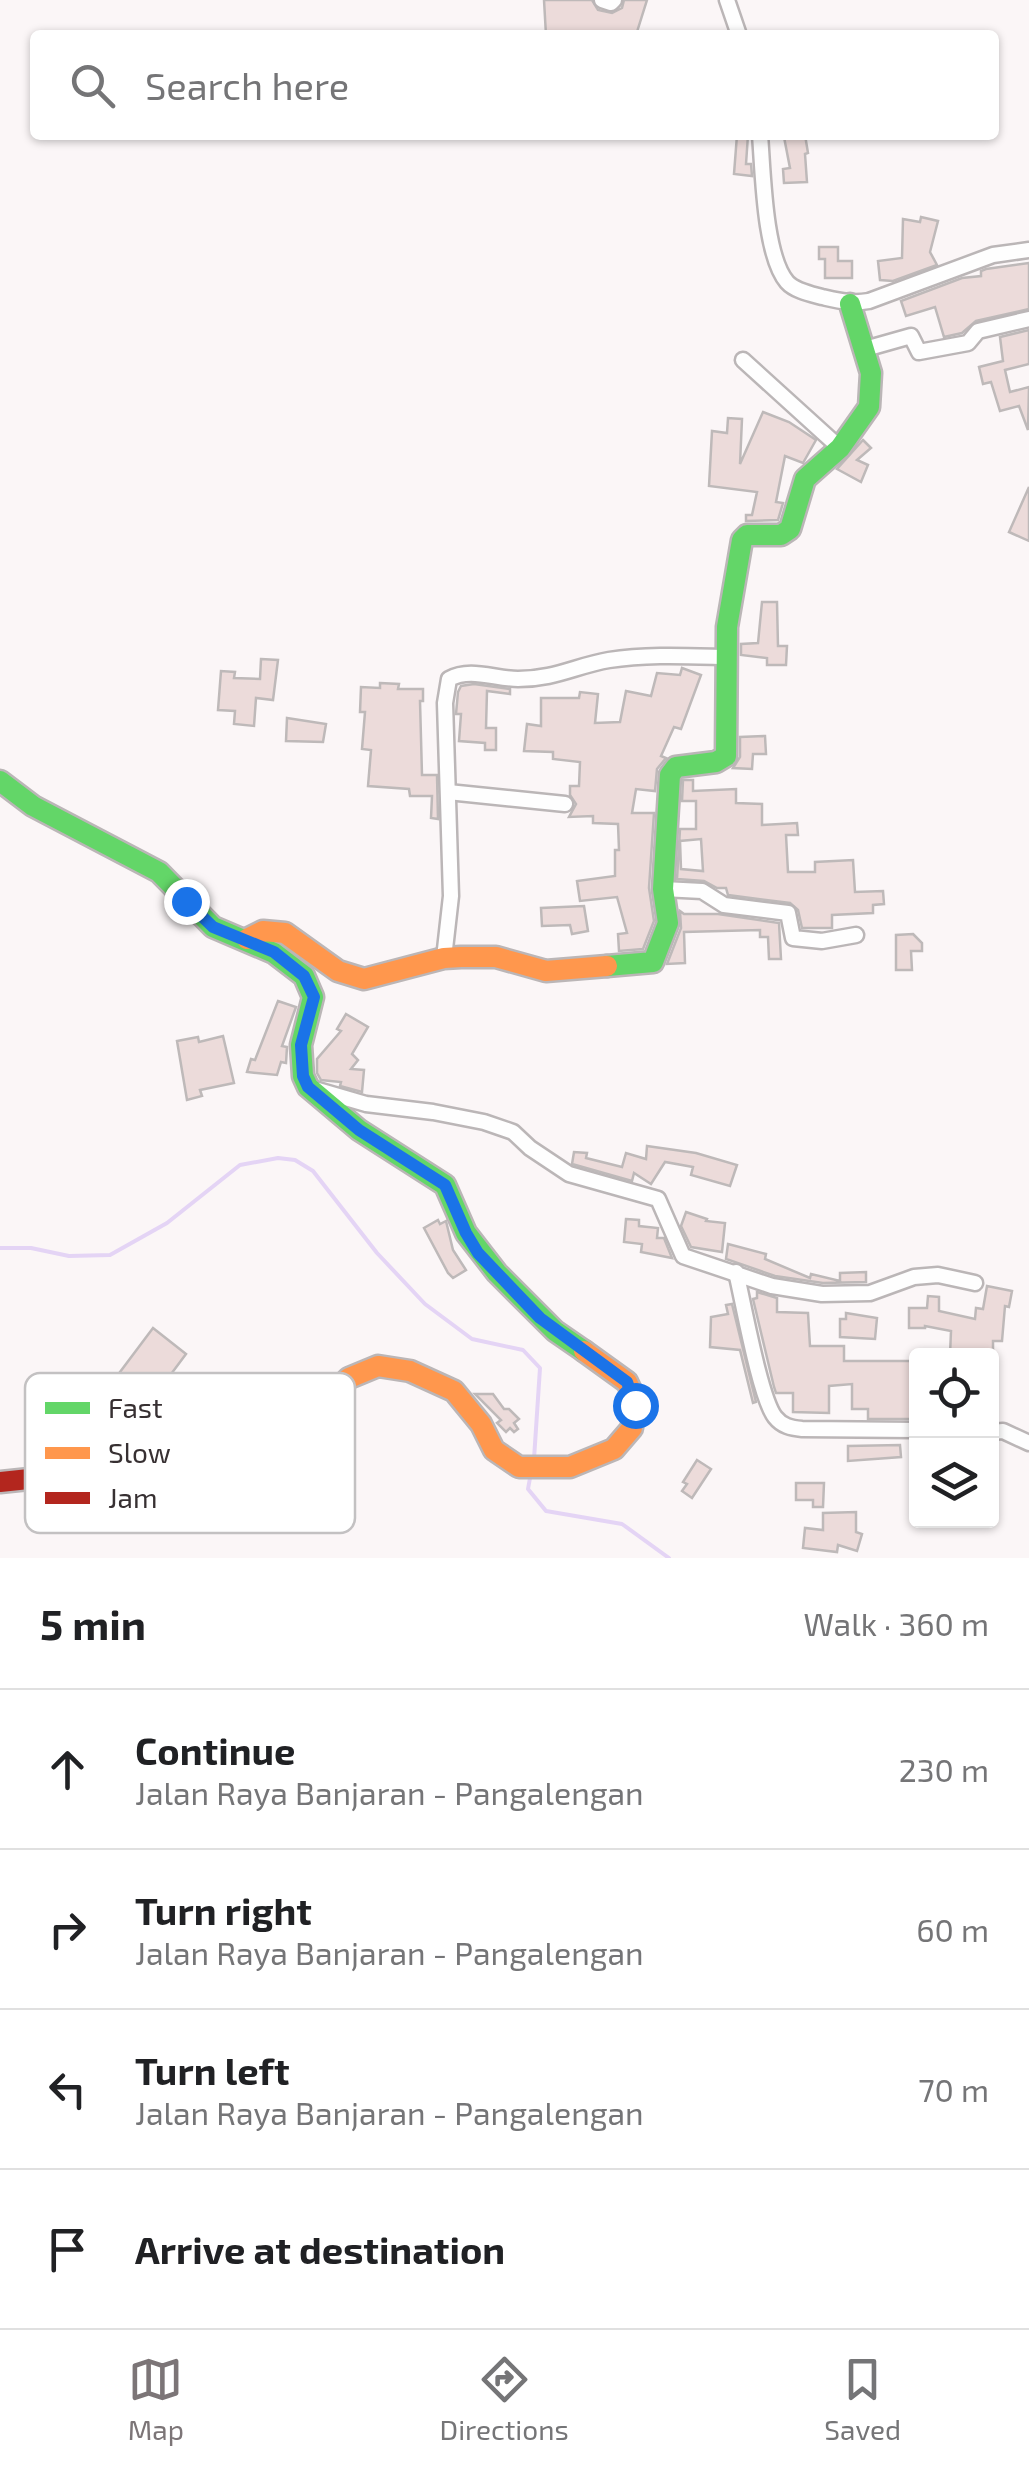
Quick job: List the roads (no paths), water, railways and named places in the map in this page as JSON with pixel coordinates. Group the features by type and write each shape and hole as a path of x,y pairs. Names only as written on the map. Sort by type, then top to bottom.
{"main road":[{"path":"247,939 264,931 285,933 338,971 364,979 444,958 496,958 546,971 653,962 668,923 663,889 670,776 676,767 716,762 726,756 726,657 742,540 747,535 777,535 790,529 805,479 840,448 869,407 872,373 850,304"},
{"path":"0,781 33,806 159,872 213,927 247,939 292,965 311,986 312,1010 301,1045 303,1076 308,1087 359,1130 445,1185 466,1233 515,1293 566,1340 627,1382 635,1405 632,1428 624,1440 603,1456 570,1467 519,1467 494,1450 480,1424 454,1391 410,1371 378,1366 355,1376"},
{"path":"0,1482 25,1479"}],"street":[{"path":"602,0 614,0"},
{"path":"727,0 737,30"},
{"path":"760,140 766,208 782,273 796,289 850,304 869,301 994,256 1029,250"},
{"path":"865,349 911,336 919,352 929,352 968,343 978,331 1029,319"},
{"path":"743,360 840,448"},
{"path":"444,958 451,896 445,703 446,685 452,677 464,673 514,680 552,678 612,660 672,654 726,657"},
{"path":"448,792 565,804"},
{"path":"663,889 702,890 724,905 788,913 793,938 822,941 856,935"},
{"path":"308,1087 366,1104 433,1112 513,1132 569,1174 654,1196 661,1204 680,1253 689,1259 793,1291 845,1296 870,1293 914,1277 938,1275 975,1283"},
{"path":"736,1272 765,1392 776,1419 788,1428 909,1430"},
{"path":"999,1431 1029,1443"}],"waterway":[{"path":"0,1248 31,1248 69,1256 110,1255 167,1223 240,1165 278,1158 295,1160 313,1171 377,1253 425,1304 472,1339 523,1350 540,1368 534,1459"},
{"path":"530,1478 528,1489 546,1511 622,1524 669,1558"}]}
